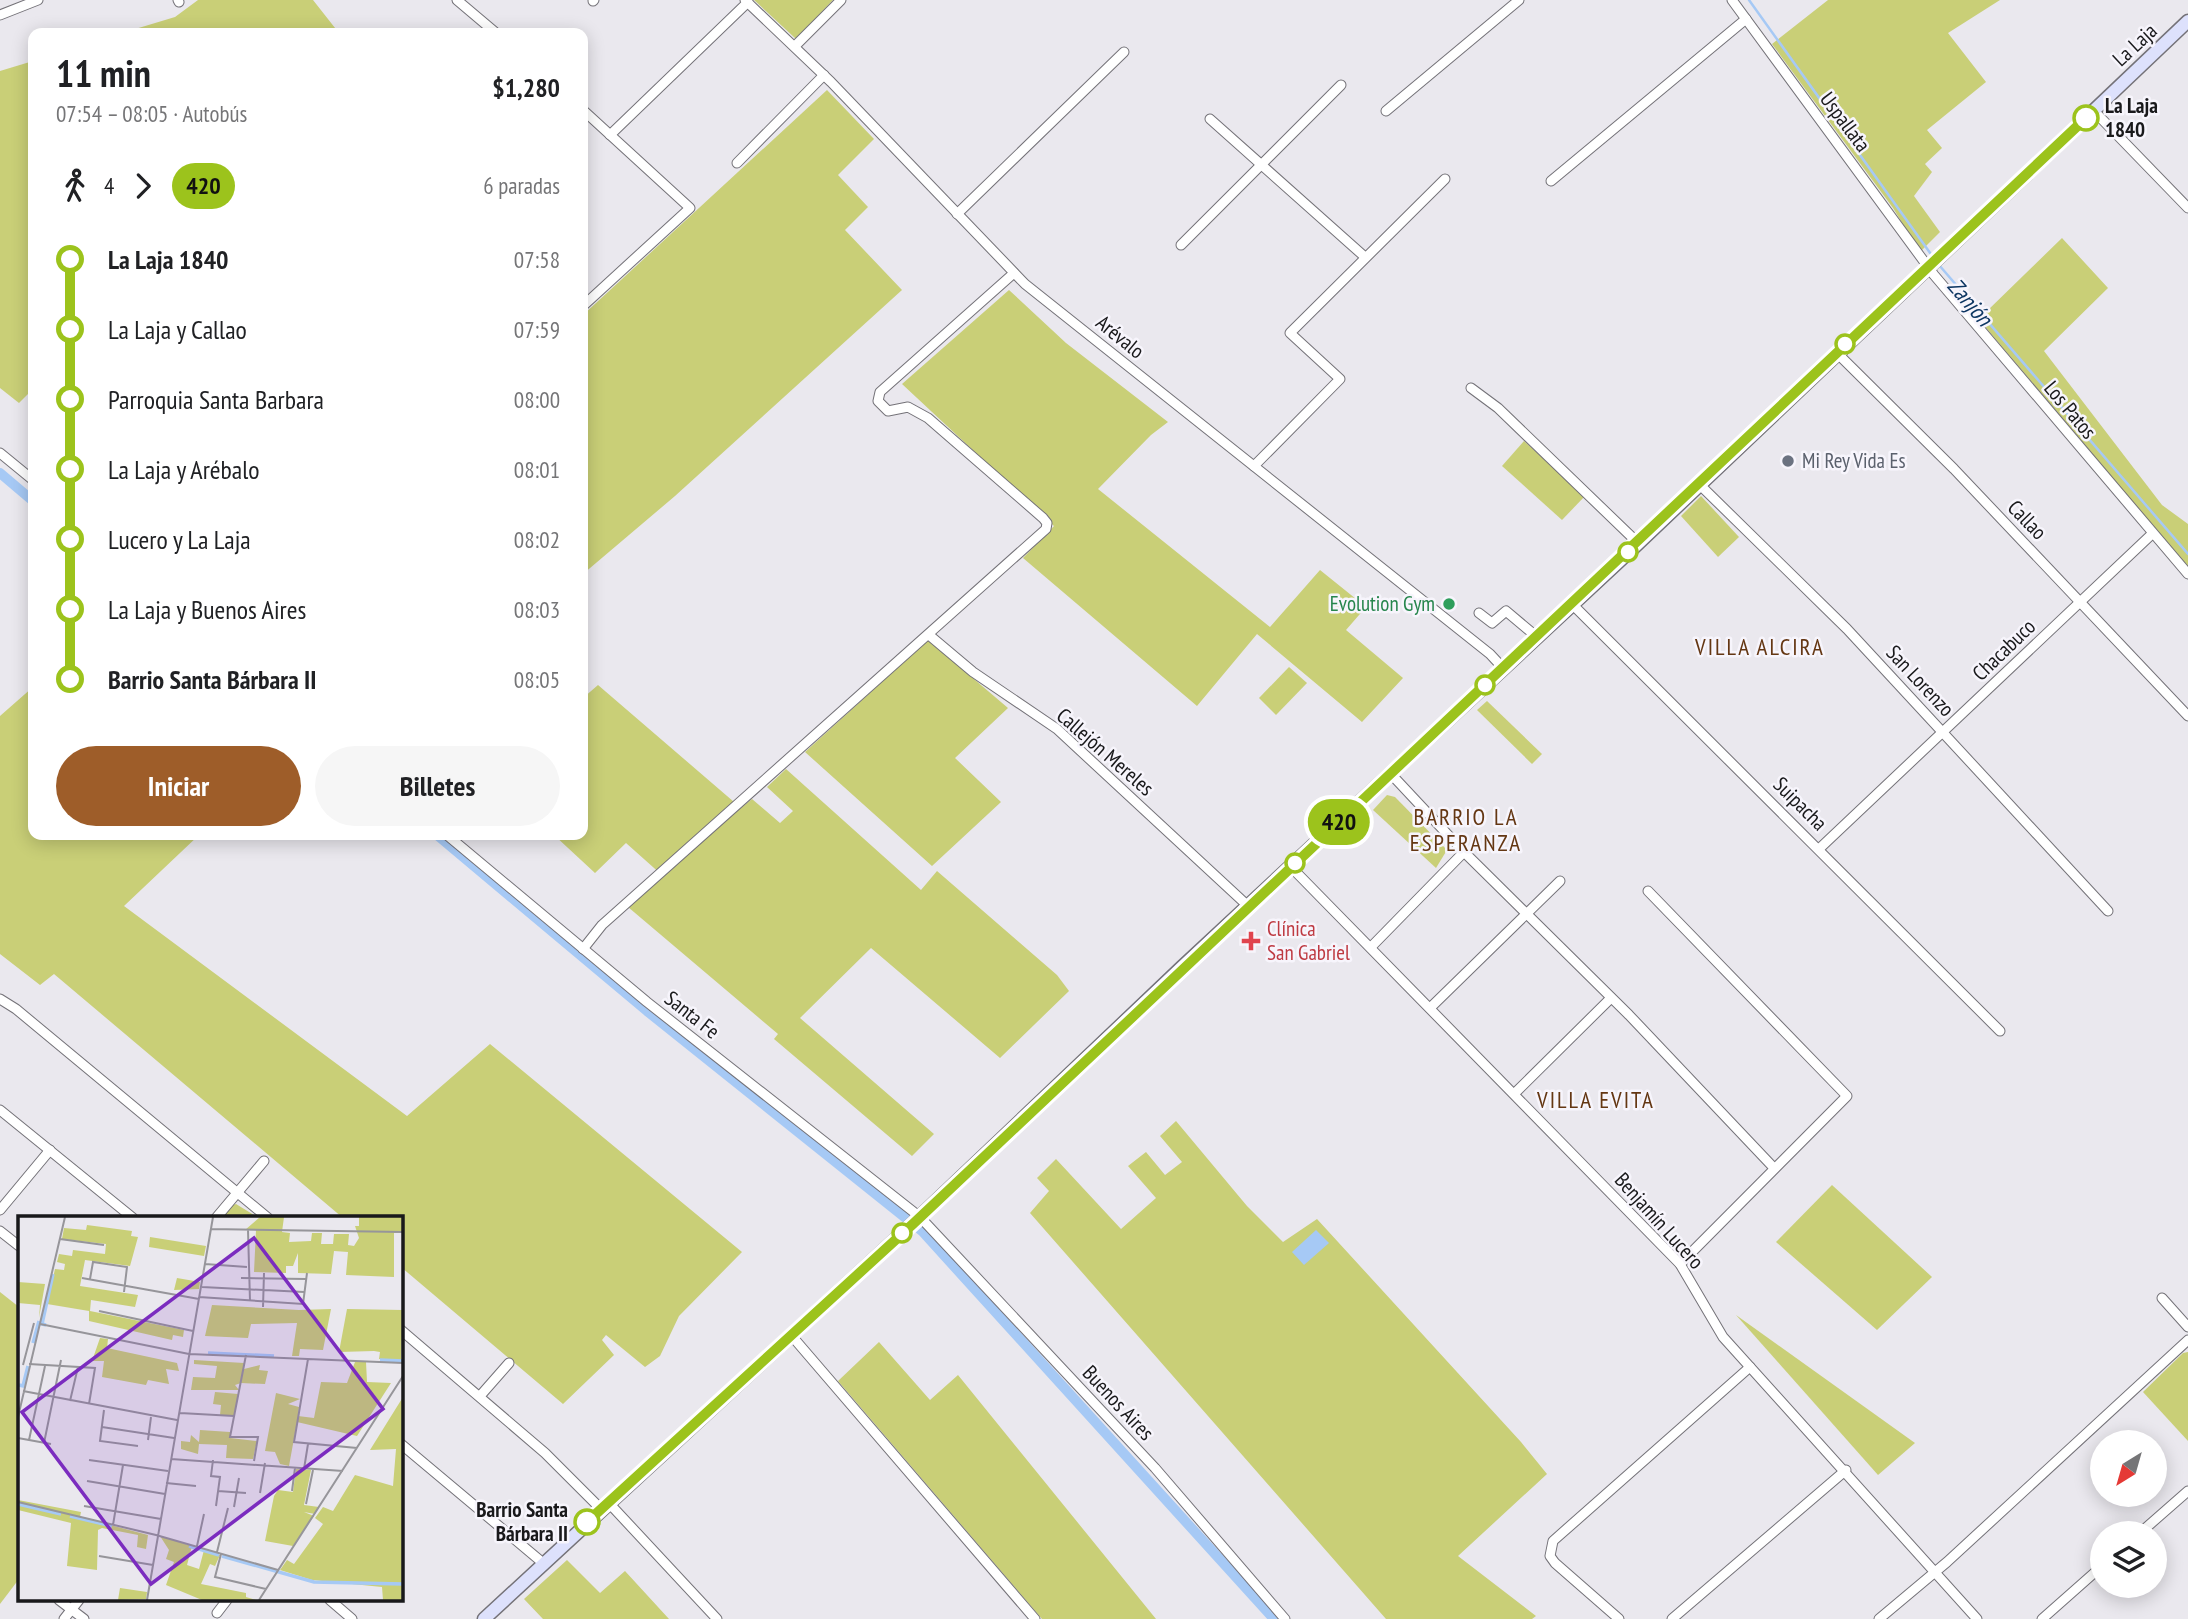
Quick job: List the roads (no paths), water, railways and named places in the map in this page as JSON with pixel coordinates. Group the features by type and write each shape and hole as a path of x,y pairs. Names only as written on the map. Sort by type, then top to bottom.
{"main road":[{"name":"La Laja","path":"484,1619 915,1222 1248,906 1573,605 1836,352 2188,21"}],"street":[{"path":"0,15 38,0"},
{"path":"457,0 490,28"},
{"path":"796,46 841,0"},
{"path":"1386,111 1519,0"},
{"name":"Uspallata","path":"1732,0 1927,266"},
{"path":"610,135 747,1"},
{"name":"Arévalo","path":"747,1 796,46 1014,273 1503,668"},
{"path":"1552,181 1746,19"},
{"path":"957,214 1124,52"},
{"path":"737,163 824,75"},
{"path":"1181,245 1341,85"},
{"path":"2094,111 2188,208"},
{"path":"588,115 690,208 588,301"},
{"path":"1210,119 1366,257"},
{"path":"1254,466 1340,379 1290,333 1445,179"},
{"name":"Los Patos","path":"1927,266 2188,574"},
{"path":"583,948 602,925 1013,562 1046,529 1047,523 918,410 908,407 888,411 878,401 880,392 1014,273"},
{"name":"Callao","path":"1836,352 1954,469 2188,716"},
{"path":"1471,388 1498,408 1638,543"},
{"path":"0,453 28,476"},
{"name":"San Lorenzo","path":"1699,484 1847,629 2108,911"},
{"name":"Chacabuco","path":"1819,848 2152,534"},
{"name":"Suipacha","path":"1573,605 2000,1031"},
{"path":"1479,613 1492,623 1506,611 1537,638"},
{"name":"Callejón Mereles","path":"929,635 973,672 1057,729 1248,906"},
{"path":"1391,774 1774,1168"},
{"name":"Santa Fe","path":"453,840 915,1222"},
{"path":"1370,947 1464,852"},
{"name":"Benjamín Lucero","path":"1291,867 1680,1264 1713,1325 1846,1470 1941,1567 1976,1619"},
{"path":"1430,1008 1560,881"},
{"path":"1648,891 1847,1096 1680,1264"},
{"path":"1515,1093 1611,998"},
{"path":"0,999 16,1009 266,1216"},
{"path":"0,1110 131,1216"},
{"path":"0,1210 50,1150"},
{"path":"218,1216 264,1161"},
{"name":"Buenos Aires","path":"915,1222 1155,1468 1285,1619"},
{"path":"0,1231 18,1245"},
{"path":"2162,1298 2188,1327"},
{"path":"402,1331 604,1506 717,1619"},
{"path":"791,1335 1035,1619"},
{"path":"1879,1619 1941,1567 2188,1340"},
{"path":"480,1396 509,1363"},
{"path":"1619,1619 1555,1563 1550,1556 1553,1541 1750,1367"},
{"path":"402,1445 543,1563"},
{"path":"1672,1619 1846,1470"},
{"path":"2154,1521 2188,1491"},
{"path":"2042,1619 2090,1577"},
{"path":"62,1602 84,1619"},
{"path":"64,1619 78,1602"},
{"path":"217,1613 225,1602"},
{"path":"332,1602 352,1619"}],"water":[{"path":"1316,1230 1329,1243 1304,1265 1292,1252"}],"waterway":[{"name":"Zanjón","path":"1749,0 1933,257"},
{"name":"Zanjón","path":"1939,265 2188,554"},
{"path":"0,473 28,497"},
{"path":"443,840 647,1011 922,1231 1274,1619"}],"place":[{"name":"La Laja 1840","path":"2086,118"},
{"name":"Mi Rey Vida Es","path":"1788,461"},
{"name":"Evolution Gym","path":"1449,604"},
{"name":"Clínica San Gabriel","path":"1251,941"},
{"name":"Barrio Santa Bárbara II","path":"587,1522"}],"district":[{"name":"VILLA ALCIRA","path":"1760,647"},
{"name":"BARRIO LA ESPERANZA","path":"1466,830"},
{"name":"VILLA EVITA","path":"1596,1100"}]}
